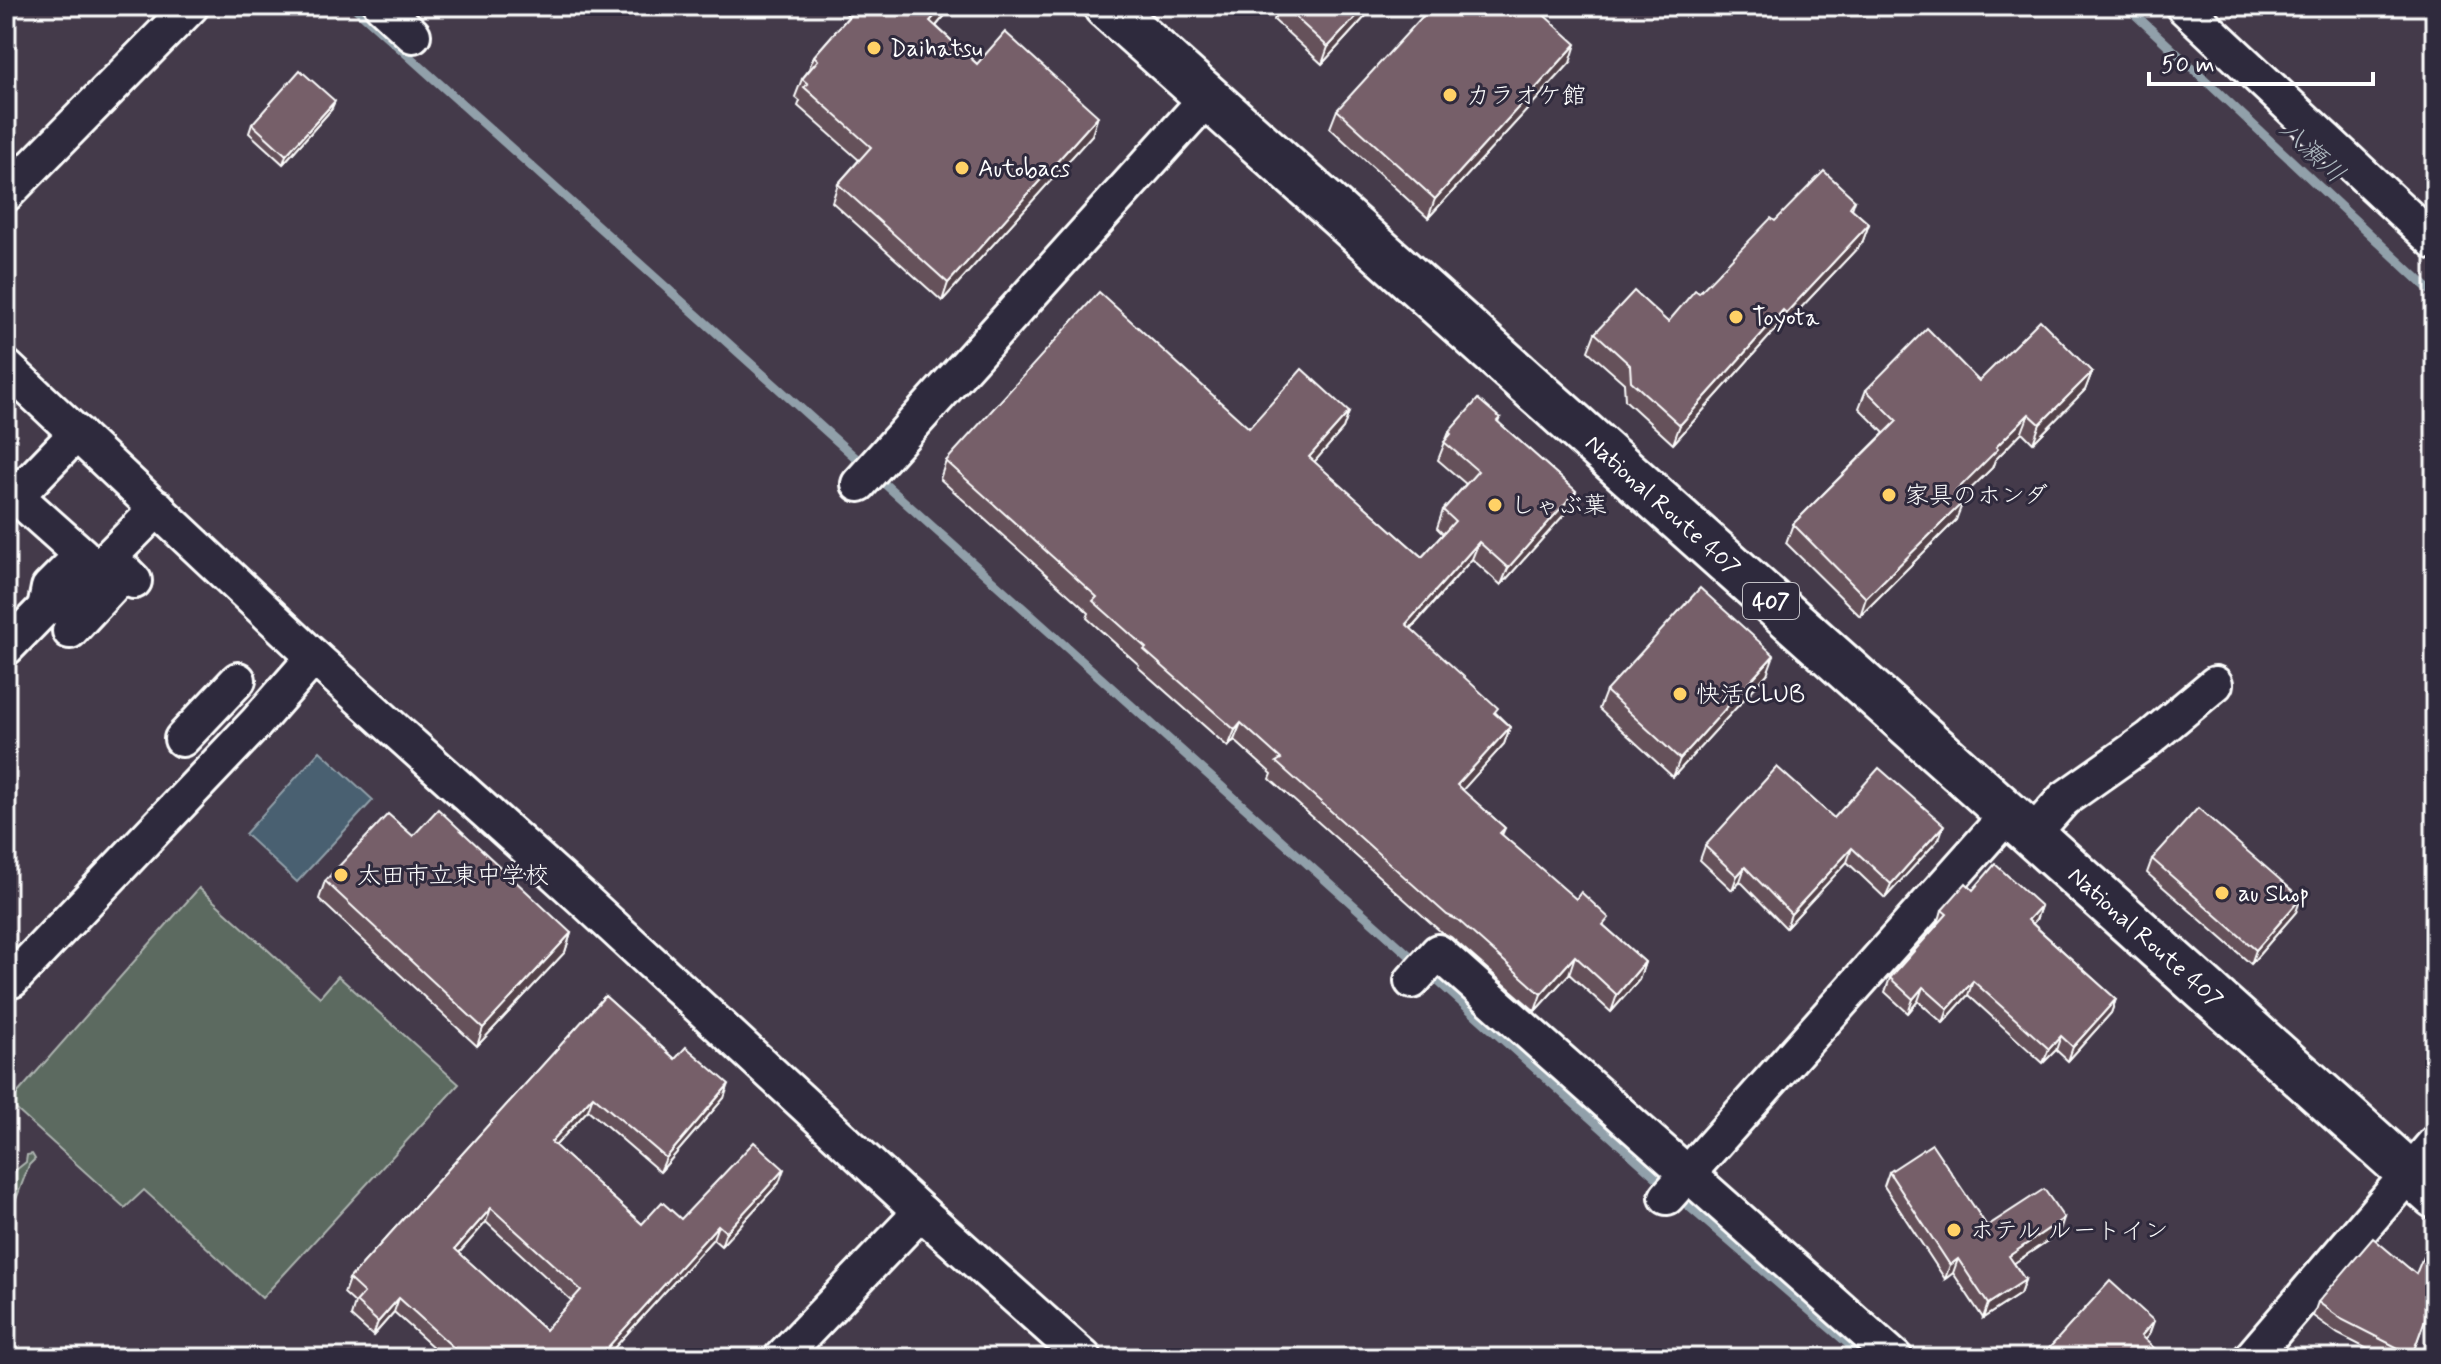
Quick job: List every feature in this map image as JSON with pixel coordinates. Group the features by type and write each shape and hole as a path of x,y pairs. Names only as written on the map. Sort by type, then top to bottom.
{"highway":[{"name":"National Route 407","path":"1106,6 2020,825 2426,1171"}],"street":[{"path":"6,194 191,6"},
{"path":"382,6 413,35"},
{"path":"2183,6 2435,242"},
{"path":"867,475 1207,98"},
{"path":"6,367 314,657 584,900 1074,1355"},
{"path":"6,648 45,608 49,588 82,555 16,496 77,433"},
{"path":"45,608 63,604 158,508"},
{"path":"70,631 125,572 134,581"},
{"path":"6,974 12,980 251,729 314,657"},
{"path":"182,739 238,680"},
{"path":"1679,1184 2020,825 2064,799 2149,739 2215,684"},
{"path":"1421,971 1438,952 1679,1184 1895,1358"},
{"path":"2251,1358 2426,1171"},
{"path":"781,1358 921,1212"}],"green space":[{"path":"199,888 320,997 338,976 459,1084 262,1298 144,1190 125,1208 9,1103"},
{"path":"32,1154 35,1159 29,1165 6,1226 6,1178 26,1162 27,1155"}],"water":[{"path":"320,751 373,800 297,882 245,834"}],"building":[{"name":"Autobacs","path":"858,6 944,6 930,21 977,64 1005,32 1098,116 948,283 838,184 871,147 804,87 808,84 802,79 818,60 814,56"},
{"path":"1283,6 1366,6 1328,47"},
{"name":"カラオケ館","path":"1432,6 1534,6 1576,44 1435,199 1337,110"},
{"path":"300,70 335,101 286,155 252,124"},
{"name":"Toyota","path":"1824,171 1855,200 1850,207 1869,224 1786,313 1783,310 1680,425 1631,381 1630,365 1595,333 1634,291 1668,322 1695,290 1699,293 1771,218 1775,221"},
{"path":"1099,292 1249,428 1302,369 1349,412 1309,457 1422,557 1455,521 1443,510 1478,471 1444,442 1478,399 1500,418 1497,421 1576,491 1508,568 1479,542 1406,624 1498,708 1494,713 1510,727 1457,785 1505,828 1500,833 1576,899 1581,892 1609,918 1603,925 1645,962 1617,995 1575,956 1541,994 1458,920 1447,915 1276,762 1281,759 1241,723 1235,730 1144,650 1146,648 1093,601 1097,597 946,461"},
{"path":"2040,320 2092,372 2040,424 2029,414 1996,447 1998,449 1954,493 1963,502 1866,598 1793,524 1897,421 1866,390 1927,328 1979,381"},
{"name":"快活CLUB","path":"1700,588 1774,655 1680,759 1606,691"},
{"path":"1777,767 1834,818 1879,768 1944,825 1891,884 1852,848 1791,914 1745,867 1737,876 1705,846"},
{"name":"au Shop","path":"2198,808 2301,898 2256,950 2152,859"},
{"path":"438,809 571,933 483,1028 325,881 388,814 413,836"},
{"path":"1995,864 2041,906 2028,920 2116,999 2073,1047 2061,1036 2049,1049 1973,981 1948,1009 1923,987 1913,999 1890,978 1947,914 1942,910 1966,883 1973,890"},
{"path":"605,996 675,1059 686,1047 729,1084 666,1158 593,1096 551,1142 642,1224 662,1202 681,1219 754,1142 784,1169 726,1232 718,1225 598,1358 465,1358 399,1298 378,1322 356,1302 364,1293 349,1279","holes":["491,1208 581,1290 545,1330 455,1249"]},
{"path":"1932,1144 1987,1226 2044,1189 2064,1218 2009,1256 2025,1280 1988,1304 1958,1259 1950,1265 1889,1172"},
{"path":"2373,1238 2416,1274 2425,1252 2435,1255 2435,1292 2412,1355 2343,1320 2318,1302"},
{"path":"2110,1281 2154,1321 2141,1336 2165,1358 2044,1358 2042,1356"}],"waterway":[{"path":"353,6 866,467"},
{"name":"八瀬川","path":"2126,6 2435,295"},
{"path":"877,477 1666,1186"},
{"path":"1677,1196 1865,1358"}],"place":[{"name":"Daihatsu","path":"874,48"},
{"name":"カラオケ館","path":"1450,95"},
{"name":"Autobacs","path":"962,168"},
{"name":"Toyota","path":"1736,317"},
{"name":"家具のホンダ","path":"1889,495"},
{"name":"しゃぶ葉","path":"1495,505"},
{"name":"快活CLUB","path":"1680,694"},
{"name":"太田市立東中学校","path":"341,875"},
{"name":"au Shop","path":"2222,893"},
{"name":"ホテル ルートイン","path":"1954,1230"}]}
